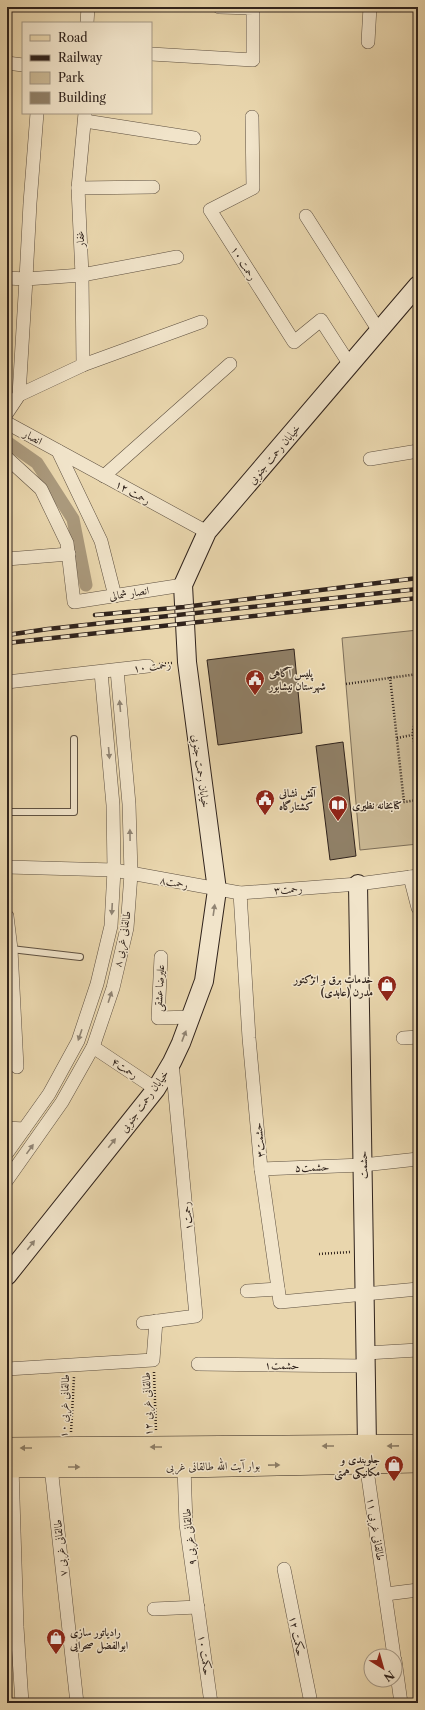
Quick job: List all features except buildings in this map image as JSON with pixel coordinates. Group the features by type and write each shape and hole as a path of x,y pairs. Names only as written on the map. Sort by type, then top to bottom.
{"main road":[{"name":"بوار آیت الله طالقانی غربی","path":"9,1461 52,1467 184,1467 366,1455 418,1445"},
{"name":"بوار آیت الله طالقانی غربی","path":"9,1461 71,1447 181,1447 366,1455 418,1462"},
{"path":"181,1447 184,1467"}],"street":[{"path":"87,22 88,7"},
{"path":"152,54 254,60 253,8 219,7"},
{"path":"368,42 370,7"},
{"path":"7,63 22,65"},
{"path":"7,413 19,395 37,114"},
{"path":"85,117 194,138"},
{"name":"غفار","path":"83,365 82,275 78,188 85,117"},
{"name":"رحمت ۱۰","path":"252,117 253,188 210,210 294,342 321,320 350,365"},
{"path":"78,188 153,187"},
{"path":"306,216 379,332"},
{"path":"7,278 26,279 82,275 177,257"},
{"name":"خیابان رحمت جنوبی","path":"7,1276 156,1088 172,1062 204,981 217,890 187,662 183,585 207,532 418,286"},
{"path":"19,395 83,365 201,322"},
{"path":"104,476 230,364"},
{"name":"انصار","path":"7,423 58,451"},
{"path":"58,451 100,542 114,596"},
{"name":"رحمت ۱۲","path":"58,451 207,532"},
{"path":"370,459 418,451"},
{"path":"7,458 41,489 67,543 69,554 7,559"},
{"name":"انصار شمالی","path":"69,554 74,602 183,585"},
{"name":"رحمت ۱۰","path":"7,682 148,666"},
{"name":"طالقانی غربی ۸","path":"7,1180 62,1102 93,1047 113,988 127,928 131,874 129,804 117,670"},
{"name":"طالقانی غربی ۸","path":"7,1153 49,1094 78,1041 98,984 111,926 114,870 113,805 101,672"},
{"name":"رحمت۸","path":"7,867 114,870 217,890"},
{"path":"414,876 418,908"},
{"name":"رحمت۳","path":"217,890 240,893 358,884 414,876"},
{"name":"حشمت","path":"358,884 366,1359 366,1455"},
{"name":"حشمت۳","path":"240,893 261,1169 280,1302 365,1293"},
{"path":"7,916 17,1067"},
{"name":"علیرضا عشقی","path":"161,957 158,1018 191,1017"},
{"path":"88,1011 104,1015"},
{"path":"404,1038 418,1037"},
{"name":"رحمت۴","path":"93,1047 156,1088"},
{"name":"رحمت۱","path":"154,1360 150,1322 196,1316 172,1062"},
{"path":"7,1128 24,1129"},
{"name":"حشمت۵","path":"261,1169 363,1165 418,1159"},
{"path":"247,1292 278,1289"},
{"path":"365,1293 418,1289"},
{"name":"حشمت۱","path":"198,1364 366,1359 418,1350"},
{"path":"7,1369 154,1360"},
{"name":"طالقانی غربی ۱۱","path":"366,1455 393,1648"},
{"path":"9,1461 22,1703"},
{"name":"طالقانی غربی ۷","path":"52,1467 77,1703"},
{"name":"طالقانی غربی ۹","path":"184,1467 186,1524 198,1607"},
{"name":"حکمت ۱۲","path":"284,1569 311,1703"},
{"path":"386,1594 418,1590"},
{"path":"154,1609 198,1607"},
{"name":"حکمت ۱۰","path":"198,1607 211,1703"},
{"path":"399,1688 401,1703"}],"lane":[{"path":"7,812 74,812 74,739"},
{"path":"9,950 80,957"}],"path":[{"name":"رحمت ۱۰","path":"148,666 187,662"},
{"path":"346,684 418,674"},
{"path":"390,677 404,802"},
{"path":"418,718 413,726 412,735 414,744 418,749"},
{"path":"397,738 412,735"},
{"path":"356,809 416,800 415,778 418,770"},
{"path":"319,1254 364,1251"},
{"name":"طالقانی غربی ۱۲","path":"154,1360 157,1447"},
{"name":"طالقانی غربی ۱۰","path":"71,1447 74,1365"}],"green space":[{"path":"418,630 418,844 360,850 342,638"}],"waterway":[{"path":"7,442 37,463 73,519 86,585"}],"railway":[{"path":"95,615 184,607 418,578"},
{"path":"7,635 48,629 418,589"},
{"path":"7,643 418,598"}],"place":[{"name":"پلیس آگاهی شهرستان نیشابور","path":"255,696"},
{"name":"آتش نشانی کشتارگاه","path":"265,816"},
{"name":"کتابخانه نظیری","path":"338,822"},
{"name":"خدمات برق و انژکتور مدرن (عابدی)","path":"387,1002"},
{"name":"جلوبندی و مکانیکی همتی","path":"394,1482"},
{"name":"رادیاتور سازی ابوالفضل صحرایی","path":"56,1655"}]}
